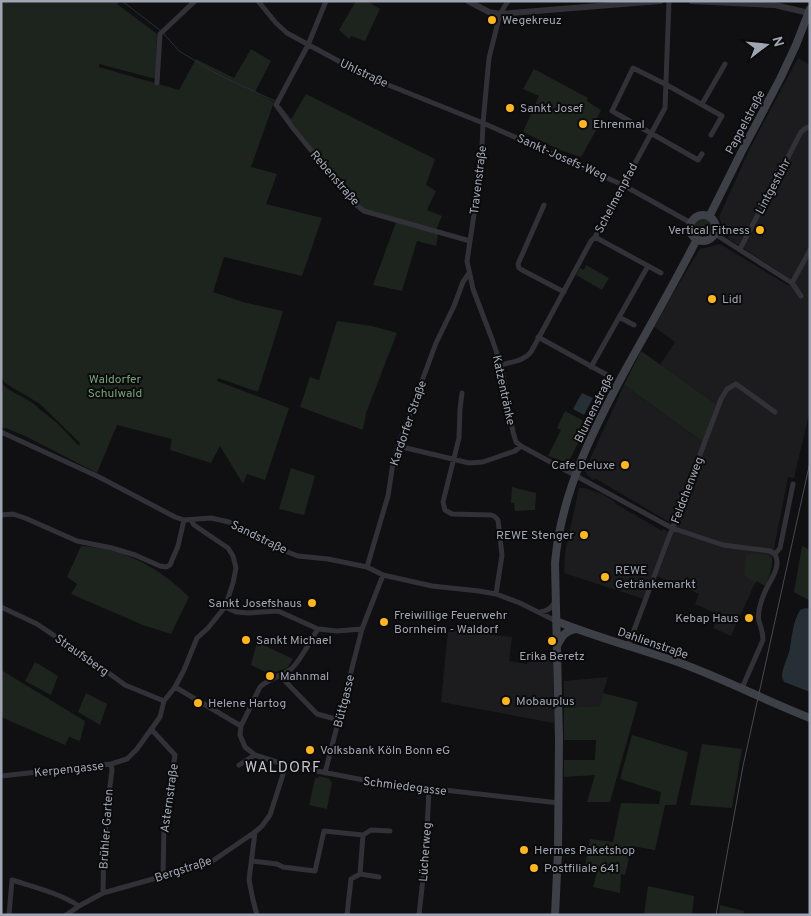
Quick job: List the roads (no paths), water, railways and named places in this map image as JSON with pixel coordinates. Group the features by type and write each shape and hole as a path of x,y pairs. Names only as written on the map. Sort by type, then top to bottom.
{"main road":[{"name":"Pappelstraße","path":"709,217 780,79 809,12"},
{"path":"699,216 709,217 714,220 716,225 715,234 708,240 701,241 691,233 690,228 694,219 699,216"},
{"name":"Blumenstraße","path":"556,915 558,644 556,621 556,550 566,504 575,476 601,414 697,239"},
{"name":"Dahlienstraße","path":"556,621 684,665 809,715"},
{"path":"558,644 562,636 568,631 576,629"}],"street":[{"path":"157,83 160,34 194,1"},
{"name":"Uhlstraße","path":"258,1 287,33 308,45 366,76 483,123"},
{"path":"308,45 326,1"},
{"path":"468,1 488,12 500,14 660,1"},
{"name":"Travenstraße","path":"437,339 469,273 467,261 481,168 483,123 490,58 500,14 508,1"},
{"name":"Schelmenpfad","path":"501,365 528,356 531,352 666,108 669,1"},
{"path":"692,1 774,5 809,12"},
{"name":"Rebenstraße","path":"308,45 277,104 293,128 354,203 364,211 470,241"},
{"path":"702,104 725,64"},
{"path":"702,154 698,160 652,132 612,111 633,68 667,84 722,116 711,135"},
{"name":"Sankt-Josefs-Weg","path":"483,123 623,185 692,223"},
{"name":"Lintgesfuhr","path":"740,249 801,132 806,128 810,128"},
{"path":"544,205 518,266 522,270 564,292"},
{"path":"715,234 792,283 800,296"},
{"path":"595,237 661,273"},
{"path":"792,283 810,250"},
{"path":"591,366 648,266"},
{"name":"Katzentränke","path":"469,273 501,365 513,432 516,442 521,446"},
{"path":"619,317 634,325"},
{"path":"538,337 607,376"},
{"name":"Kardorfer Straße","path":"367,567 388,496 392,463 437,339"},
{"name":"Feldchenweg","path":"628,646 721,399 727,389 736,384 775,412"},
{"path":"462,393 460,438 444,502 445,510 452,514 494,516 498,520 502,555 496,594"},
{"name":"Sandstraße","path":"1,432 99,477 175,517 187,520 210,518 229,522 298,556 328,559 367,567 383,575 432,586 496,594 540,612 556,621"},
{"path":"398,446 469,463 483,462 515,451 521,446 672,528 723,545 770,551 777,559 776,571 763,597 758,619 763,632 763,640 742,688"},
{"path":"774,554 780,548 793,484"},
{"path":"1,515 13,514 78,541 135,554 166,567 170,565 187,520 228,548 233,556 236,568 225,607 236,612 278,612 318,629 337,631 362,629"},
{"name":"Büttgasse","path":"325,773 362,629 383,575"},
{"path":"540,612 546,612 556,601"},
{"name":"Straufsberg","path":"1,607 37,624 125,685 164,701"},
{"name":"Kerpengasse","path":"1,776 110,764 126,758 137,749 160,717 164,701 175,687 184,670 197,638 225,607"},
{"path":"239,765 255,756 245,747 240,735 241,726 260,687 292,668 318,629"},
{"path":"278,676 317,714 340,720"},
{"path":"175,687 241,726"},
{"name":"Asternstraße","path":"152,729 175,755 164,826 163,876"},
{"name":"Schmiedegasse","path":"255,756 286,765 374,782 558,803"},
{"name":"Brühler Garten","path":"103,893 106,812 112,770 110,764"},
{"name":"Bergstraße","path":"66,915 78,906 103,893 211,862 255,832 262,826 270,814 286,765"},
{"name":"Lücherweg","path":"419,915 426,851 429,789"},
{"path":"252,861 315,871 324,831 363,835 370,830 390,831"},
{"path":"255,832 249,880 252,900 257,915"},
{"path":"360,874 363,835"},
{"path":"348,915 351,879 360,874 379,877"},
{"path":"9,915 12,880 55,894 78,906"}],"waterway":[{"path":"122,1 161,31"},
{"path":"164,34 179,51 219,75 275,101"},
{"path":"280,106 292,121"}],"tram line":[{"path":"716,915 743,766 810,462"}],"place":[{"name":"Wegekreuz","path":"492,20"},
{"name":"Sankt Josef","path":"510,108"},
{"name":"Ehrenmal","path":"583,124"},
{"name":"Vertical Fitness","path":"760,230"},
{"name":"Lidl","path":"712,299"},
{"name":"Cafe Deluxe","path":"625,465"},
{"name":"REWE Stenger","path":"584,535"},
{"name":"REWE Getränkemarkt","path":"605,577"},
{"name":"Sankt Josefshaus","path":"312,603"},
{"name":"Kebap Haus","path":"749,618"},
{"name":"Freiwillige Feuerwehr Bornheim - Waldorf","path":"384,622"},
{"name":"Sankt Michael","path":"246,640"},
{"name":"Erika Beretz","path":"552,641"},
{"name":"Mahnmal","path":"270,676"},
{"name":"Mobauplus","path":"506,701"},
{"name":"Helene Hartog","path":"198,703"},
{"name":"Volksbank Köln Bonn eG","path":"310,750"},
{"name":"Hermes Paketshop","path":"524,850"},
{"name":"Postfiliale 641","path":"534,868"}],"district":[{"name":"WALDORF","path":"283,767"}],"park label":[{"name":"Waldorfer Schulwald","path":"115,386"}]}
